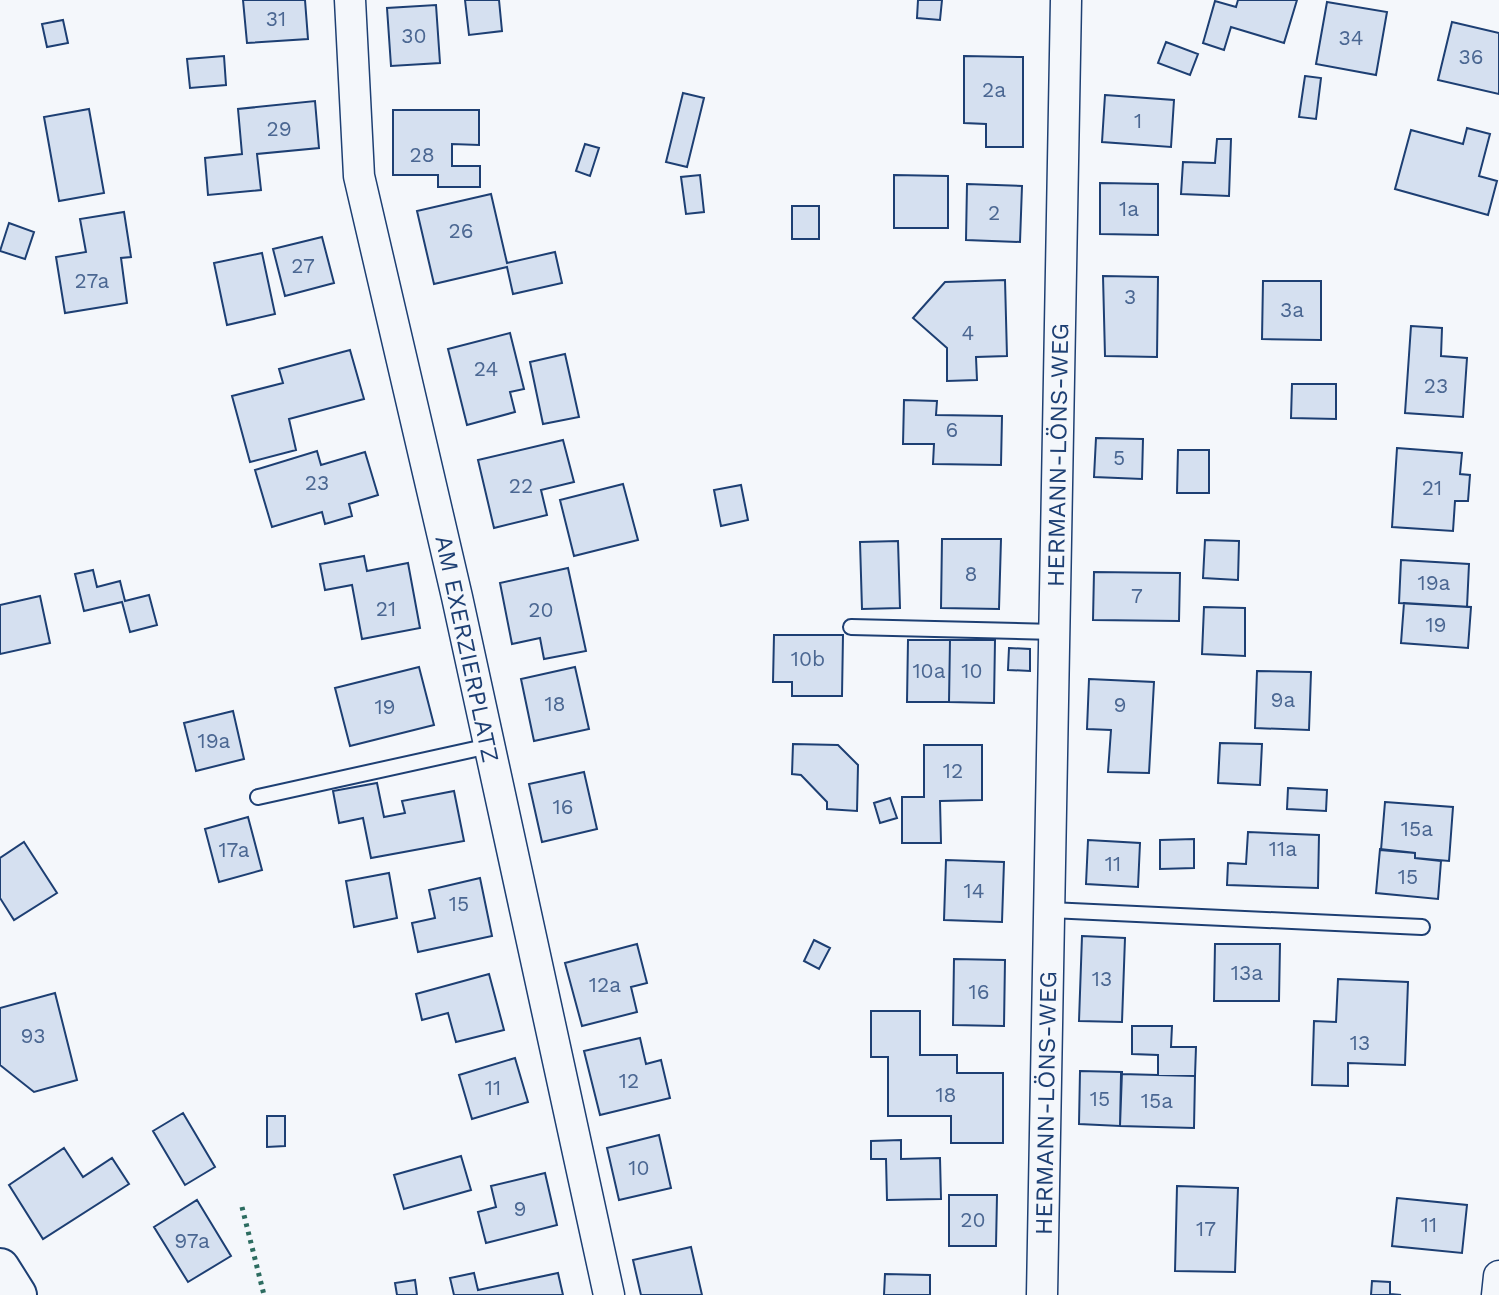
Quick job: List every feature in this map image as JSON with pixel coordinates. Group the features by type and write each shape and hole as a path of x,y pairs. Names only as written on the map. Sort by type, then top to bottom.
{"main road":[{"path":"0,1268 17,1295"}],"street":[{"name":"AM EXERZIERPLATZ","path":"350,0 359,176 489,746 609,1295"},
{"name":"HERMANN-LÖNS-WEG","path":"1042,1295 1066,0"},
{"path":"1497,1295 1499,1276"}],"lane":[{"path":"850,627 1055,632"},
{"path":"258,797 489,746"},
{"path":"1050,910 1422,927"}],"building":[{"path":"243,0 305,0 308,39 247,43"},
{"path":"465,0 499,0 502,31 469,35"},
{"path":"918,0 942,0 940,20 917,18"},
{"path":"1238,0 1297,0 1284,43 1231,27 1224,50 1203,43 1215,1 1236,7"},
{"path":"1327,2 1387,12 1376,75 1316,64"},
{"path":"436,5 440,63 391,66 387,8"},
{"path":"63,20 68,43 47,47 42,24"},
{"path":"1452,22 1499,33 1499,94 1438,80"},
{"path":"1166,42 1198,54 1190,75 1158,63"},
{"path":"224,56 226,85 190,88 187,59"},
{"path":"964,56 1023,57 1023,147 986,147 986,124 964,123"},
{"path":"1305,76 1321,78 1316,119 1299,117"},
{"path":"683,93 704,98 687,167 666,162"},
{"path":"1105,95 1174,100 1171,147 1102,142"},
{"path":"315,101 319,148 257,154 261,190 208,195 205,158 242,154 238,109"},
{"path":"89,109 104,193 59,201 44,117"},
{"path":"393,110 479,110 479,145 452,144 452,166 480,166 480,187 438,187 438,175 393,175"},
{"path":"1467,128 1490,134 1479,176 1497,181 1488,215 1395,189 1411,130 1463,144"},
{"path":"1217,139 1231,139 1229,196 1181,194 1183,162 1215,163"},
{"path":"585,144 599,148 590,176 576,171"},
{"path":"700,175 704,212 686,214 681,177"},
{"path":"894,175 948,176 948,228 894,228"},
{"path":"1100,183 1158,184 1158,235 1100,234"},
{"path":"967,184 1022,186 1020,242 966,240"},
{"path":"491,194 507,263 555,252 562,283 513,294 507,267 434,284 417,211"},
{"path":"792,206 819,206 819,239 792,239"},
{"path":"124,212 131,257 121,258 127,303 65,313 56,257 86,252 80,219"},
{"path":"9,223 34,232 25,259 0,251"},
{"path":"322,237 334,283 285,296 273,249"},
{"path":"262,253 275,314 227,325 214,263"},
{"path":"1103,276 1158,277 1157,357 1105,356"},
{"path":"1005,280 1007,356 976,357 977,380 947,381 947,348 913,318 945,282"},
{"path":"1263,281 1321,281 1321,340 1262,339"},
{"path":"1411,326 1442,328 1441,356 1467,358 1463,417 1405,413"},
{"path":"510,333 524,389 510,392 515,412 467,425 448,349"},
{"path":"350,350 364,399 289,419 296,450 250,462 232,396 283,383 279,369"},
{"path":"565,354 579,417 543,424 530,362"},
{"path":"1292,384 1336,384 1336,419 1291,418"},
{"path":"904,400 937,401 936,415 1002,416 1001,465 933,464 934,444 903,444"},
{"path":"1096,438 1143,439 1142,479 1094,477"},
{"path":"563,440 574,482 541,490 547,515 494,528 478,460"},
{"path":"1397,448 1462,453 1460,474 1470,475 1468,501 1455,501 1453,531 1392,527"},
{"path":"1178,450 1209,450 1209,493 1177,493"},
{"path":"317,451 321,465 365,452 378,495 349,504 352,516 325,524 322,512 272,527 255,470"},
{"path":"623,484 638,540 574,556 560,500"},
{"path":"741,485 748,520 721,526 714,490"},
{"path":"942,539 1001,539 999,609 941,608"},
{"path":"1205,540 1239,541 1238,580 1203,578"},
{"path":"898,541 900,608 862,609 860,542"},
{"path":"364,556 367,571 408,563 420,628 362,639 352,585 325,590 320,564"},
{"path":"1401,560 1469,564 1467,607 1399,603"},
{"path":"568,568 586,651 544,659 540,638 512,644 500,583"},
{"path":"93,570 97,587 120,581 125,601 149,595 157,625 130,632 122,602 84,611 75,574"},
{"path":"1094,572 1180,573 1179,621 1093,620"},
{"path":"40,596 50,643 0,654 0,605"},
{"path":"1404,603 1471,607 1468,648 1401,643"},
{"path":"1204,607 1245,608 1245,656 1202,654"},
{"path":"774,635 843,635 842,696 792,696 792,682 773,682"},
{"path":"908,640 950,640 949,702 907,702"},
{"path":"950,640 995,640 994,703 949,702"},
{"path":"1009,648 1030,649 1030,671 1008,670"},
{"path":"419,667 434,725 350,746 335,688"},
{"path":"575,667 589,729 534,741 521,679"},
{"path":"1257,671 1311,672 1309,730 1255,728"},
{"path":"1089,679 1154,682 1149,773 1108,772 1111,730 1087,729"},
{"path":"233,711 244,759 196,771 184,723"},
{"path":"1220,743 1262,744 1260,785 1218,783"},
{"path":"793,744 838,745 858,765 857,811 827,809 827,802 801,775 792,774"},
{"path":"924,745 982,745 982,800 940,801 941,843 902,843 902,797 924,797"},
{"path":"584,772 597,829 542,842 529,784"},
{"path":"377,783 384,817 405,813 402,801 454,791 464,841 371,858 363,818 339,823 333,791"},
{"path":"1288,788 1327,790 1326,811 1287,809"},
{"path":"890,798 897,818 880,823 874,803"},
{"path":"1385,802 1453,807 1449,861 1415,858 1415,853 1381,850"},
{"path":"248,817 262,870 219,882 205,829"},
{"path":"1248,832 1319,835 1318,888 1227,885 1228,863 1246,864"},
{"path":"1194,839 1194,868 1160,869 1160,840"},
{"path":"1088,840 1140,843 1138,887 1086,884"},
{"path":"24,842 57,893 14,920 0,898 0,858"},
{"path":"1380,849 1415,853 1415,858 1441,861 1438,899 1376,893"},
{"path":"946,860 1004,862 1002,922 944,920"},
{"path":"389,873 397,918 354,927 346,881"},
{"path":"480,878 492,936 418,952 412,923 435,918 429,890"},
{"path":"1082,936 1125,938 1122,1022 1079,1021"},
{"path":"814,940 830,948 819,969 804,961"},
{"path":"637,944 647,983 631,987 637,1012 582,1026 565,963"},
{"path":"1215,944 1280,944 1279,1001 1214,1001"},
{"path":"954,959 1005,960 1004,1026 953,1025"},
{"path":"489,974 504,1030 456,1042 448,1013 422,1020 416,994"},
{"path":"1338,979 1408,982 1405,1065 1348,1063 1348,1086 1312,1085 1314,1021 1336,1022"},
{"path":"55,993 77,1080 34,1092 0,1065 0,1008"},
{"path":"871,1011 920,1011 920,1055 957,1055 957,1073 1003,1073 1003,1143 951,1143 951,1116 888,1116 888,1057 871,1057"},
{"path":"1132,1026 1172,1026 1171,1047 1196,1047 1195,1076 1158,1075 1158,1055 1132,1054"},
{"path":"640,1038 646,1064 661,1060 670,1098 600,1115 584,1051"},
{"path":"515,1058 528,1102 472,1119 459,1075"},
{"path":"1080,1071 1122,1072 1120,1126 1079,1124"},
{"path":"1121,1074 1195,1076 1194,1128 1120,1126"},
{"path":"183,1113 215,1167 185,1185 153,1131"},
{"path":"267,1116 285,1116 285,1146 267,1147"},
{"path":"659,1135 671,1188 619,1200 607,1148"},
{"path":"901,1140 901,1159 940,1158 941,1199 887,1200 886,1159 871,1159 871,1141"},
{"path":"64,1148 83,1177 112,1158 129,1184 43,1239 9,1185"},
{"path":"461,1156 471,1190 404,1209 394,1175"},
{"path":"545,1173 557,1225 486,1243 478,1212 496,1207 491,1186"},
{"path":"1177,1186 1238,1188 1235,1272 1175,1271"},
{"path":"949,1195 997,1195 996,1246 949,1246"},
{"path":"1397,1198 1467,1205 1462,1253 1392,1246"},
{"path":"197,1200 231,1256 188,1282 154,1227"},
{"path":"691,1247 702,1295 641,1295 633,1260"},
{"path":"474,1273 478,1290 558,1273 563,1295 454,1295 450,1278"},
{"path":"885,1274 930,1275 930,1295 884,1295"},
{"path":"415,1280 417,1295 397,1295 395,1283"},
{"path":"1372,1281 1390,1282 1390,1294 1401,1295 1371,1295"}],"hedge":[{"path":"242,1207 264,1295"}]}
